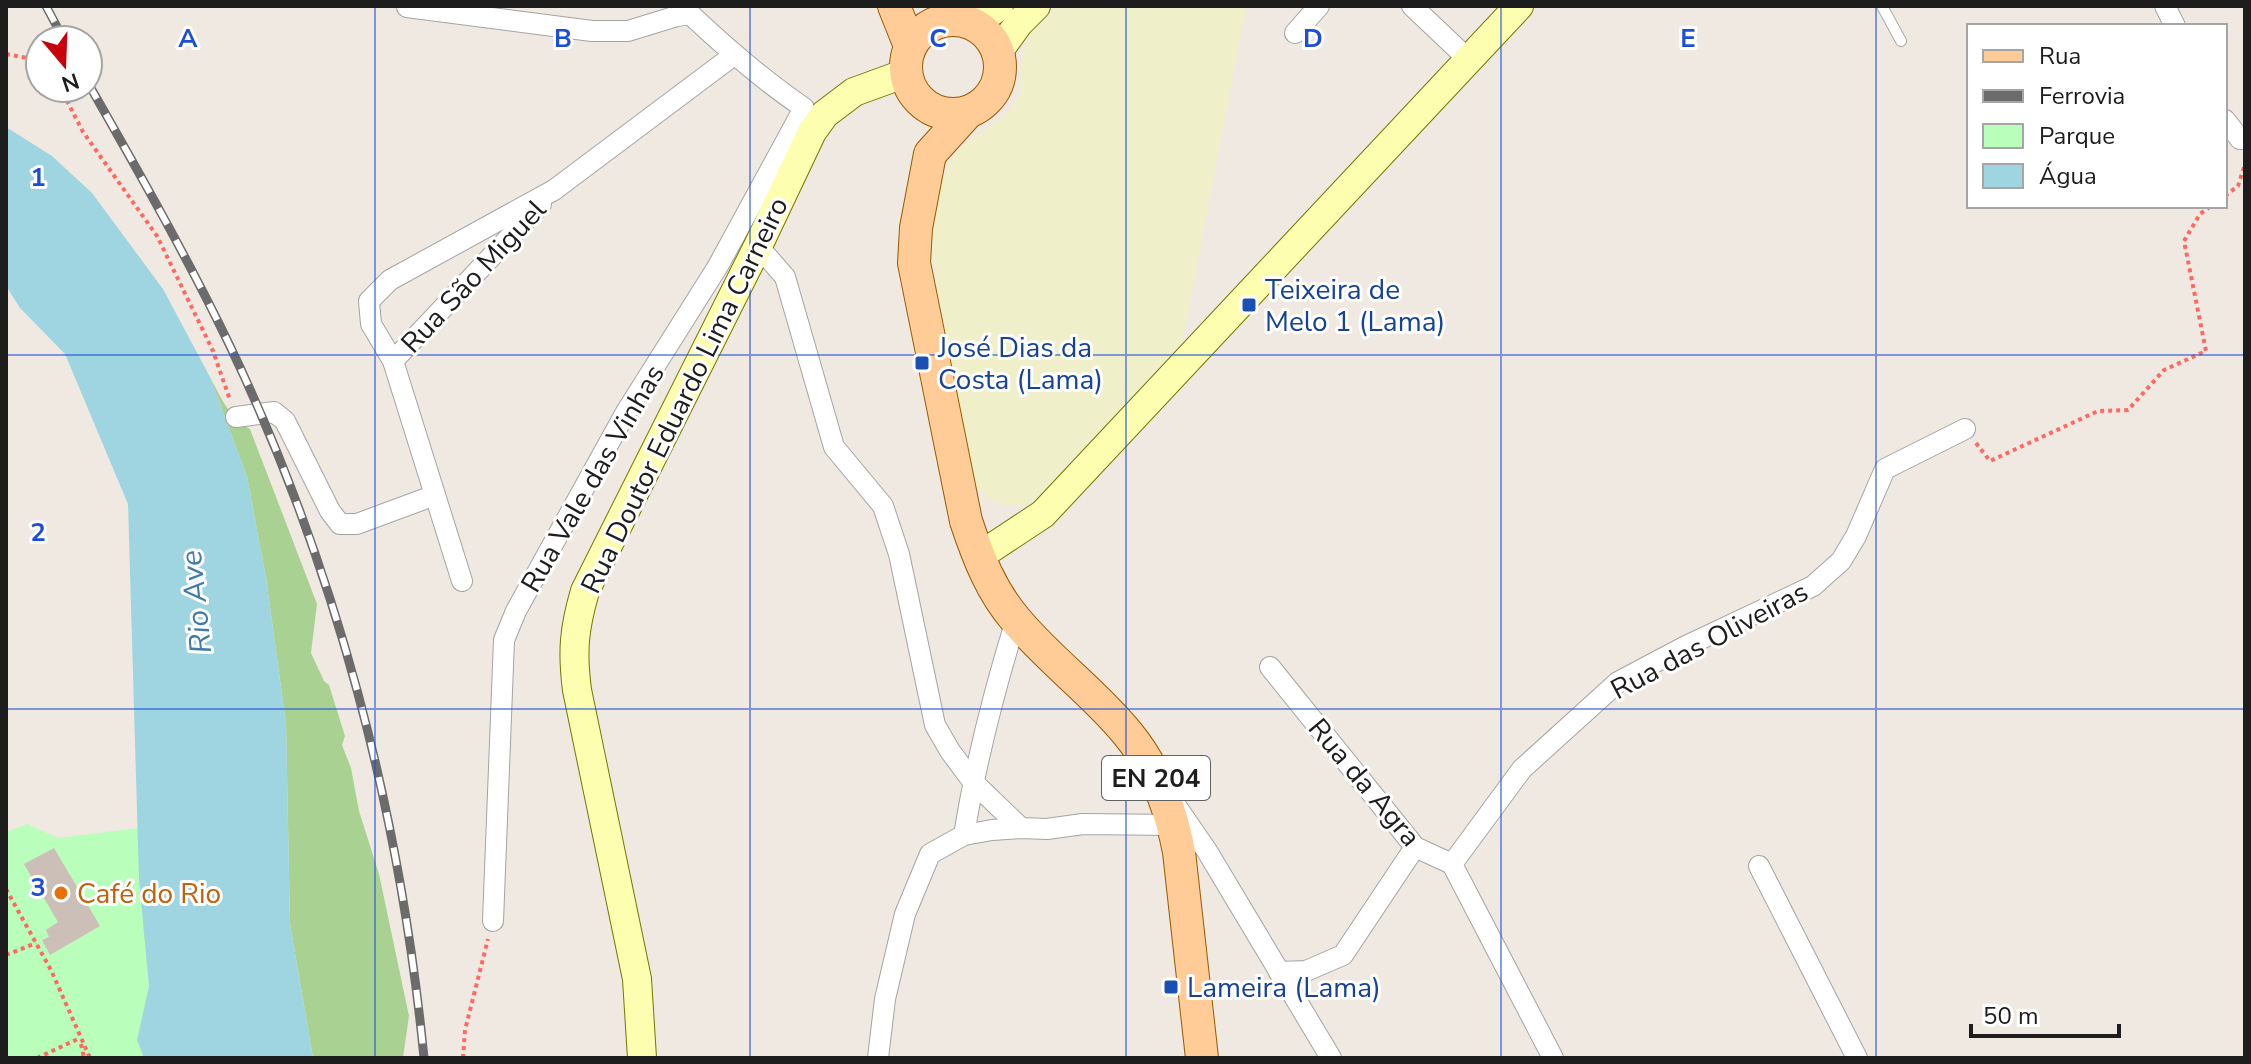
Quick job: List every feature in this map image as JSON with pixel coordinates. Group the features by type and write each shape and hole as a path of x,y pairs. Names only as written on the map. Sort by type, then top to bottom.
{"main road":[{"name":"EN 204","path":"894,6 930,154 916,228 914,263 966,521 978,557 996,593 1016,620 1129,735 1156,777 1174,825 1202,1058"},
{"path":"906,6 938,22"},
{"path":"930,154 968,112 991,95 998,81 998,52 987,15 938,22 927,27 911,72 927,107 940,113 968,112"}],"street":[{"path":"998,52 1036,6"},
{"path":"1295,33 1319,6"},
{"path":"1412,6 1469,60"},
{"path":"978,557 1043,514 1519,6"},
{"path":"2165,6 2174,24"},
{"path":"407,7 592,31 628,31 689,10 734,55"},
{"name":"Rua São Miguel","path":"462,581 393,361 371,324 369,301 390,280 554,190 734,55"},
{"name":"Rua Vale das Vinhas","path":"493,921 504,640 516,611 626,412 718,266 804,108 734,55"},
{"name":"Rua Doutor Eduardo Lima Carneiro","path":"642,1058 637,979 577,690 573,659 576,623 585,591 812,132 825,114 854,92 911,72"},
{"path":"2227,123 2240,139 2245,139"},
{"name":"Rua São Miguel","path":"393,361 554,190"},
{"path":"758,246 785,277 834,447 883,506 899,554 935,725 973,782 1021,828"},
{"path":"236,417 274,412 285,421 330,511 340,524 357,524 435,495"},
{"name":"Rua das Oliveiras","path":"1452,864 1522,769 1618,682 1813,586 1841,561 1856,536 1885,469 1965,429"},
{"path":"964,835 993,696 1016,620"},
{"name":"Rua da Agra","path":"1270,667 1415,847 1452,864 1553,1058"},
{"path":"1156,777 1207,851 1331,1058"},
{"path":"878,1058 885,999 905,914 930,854 964,835 1021,828 1047,829 1083,824 1174,825"},
{"path":"1279,972 1306,971 1343,955 1415,847"},
{"path":"1759,866 1857,1058"}],"lane":[{"path":"1882,6 1901,41"}],"path":[{"path":"69,104 83,132 157,236 213,351 236,417"},
{"path":"2227,194 2238,186 2245,164"},
{"path":"1965,429 1990,461 2098,411 2128,410 2164,370 2206,351 2184,241 2200,214 2208,208"},
{"path":"6,889 51,970 90,1058"},
{"path":"463,1058 465,1030 493,921"},
{"path":"6,955 36,943"},
{"path":"37,1058 80,1038"},
{"path":"80,1038 84,1058"}],"green space":[{"path":"1058,6 1246,6 1180,354 1038,501 1021,506 1000,504 988,498 977,487 968,462 946,352 931,244 940,181 959,148 1005,116 1019,96 1022,58 1030,34"},
{"path":"210,377 231,413 250,429 317,604 311,653 329,685 345,736 342,745 379,874 409,1016 403,1058 313,1058 290,924 286,724 266,578 247,477"},
{"path":"27,824 58,838 138,828 149,986 137,1040 144,1058 6,1058 6,832"}],"water":[{"name":"Rio Ave","path":"6,127 52,156 92,193 163,289 210,377 247,477 266,578 286,724 290,924 313,1058 144,1058 137,1040 149,986 139,879 128,504 65,354 20,308 6,286"}],"building":[{"name":"Café do Rio","path":"54,848 100,926 50,955 42,940 49,937 46,930 58,922 24,864"}],"railway":[{"path":"46,6 56,24"},
{"path":"100,104 161,212 229,344 301,515 331,603 358,692 380,783 413,966 424,1058"}],"place":[{"name":"Teixeira de Melo 1 (Lama)","path":"1249,305"},
{"name":"José Dias da Costa (Lama)","path":"922,363"},
{"name":"Café do Rio","path":"61,893"},
{"name":"Lameira (Lama)","path":"1171,987"}]}
